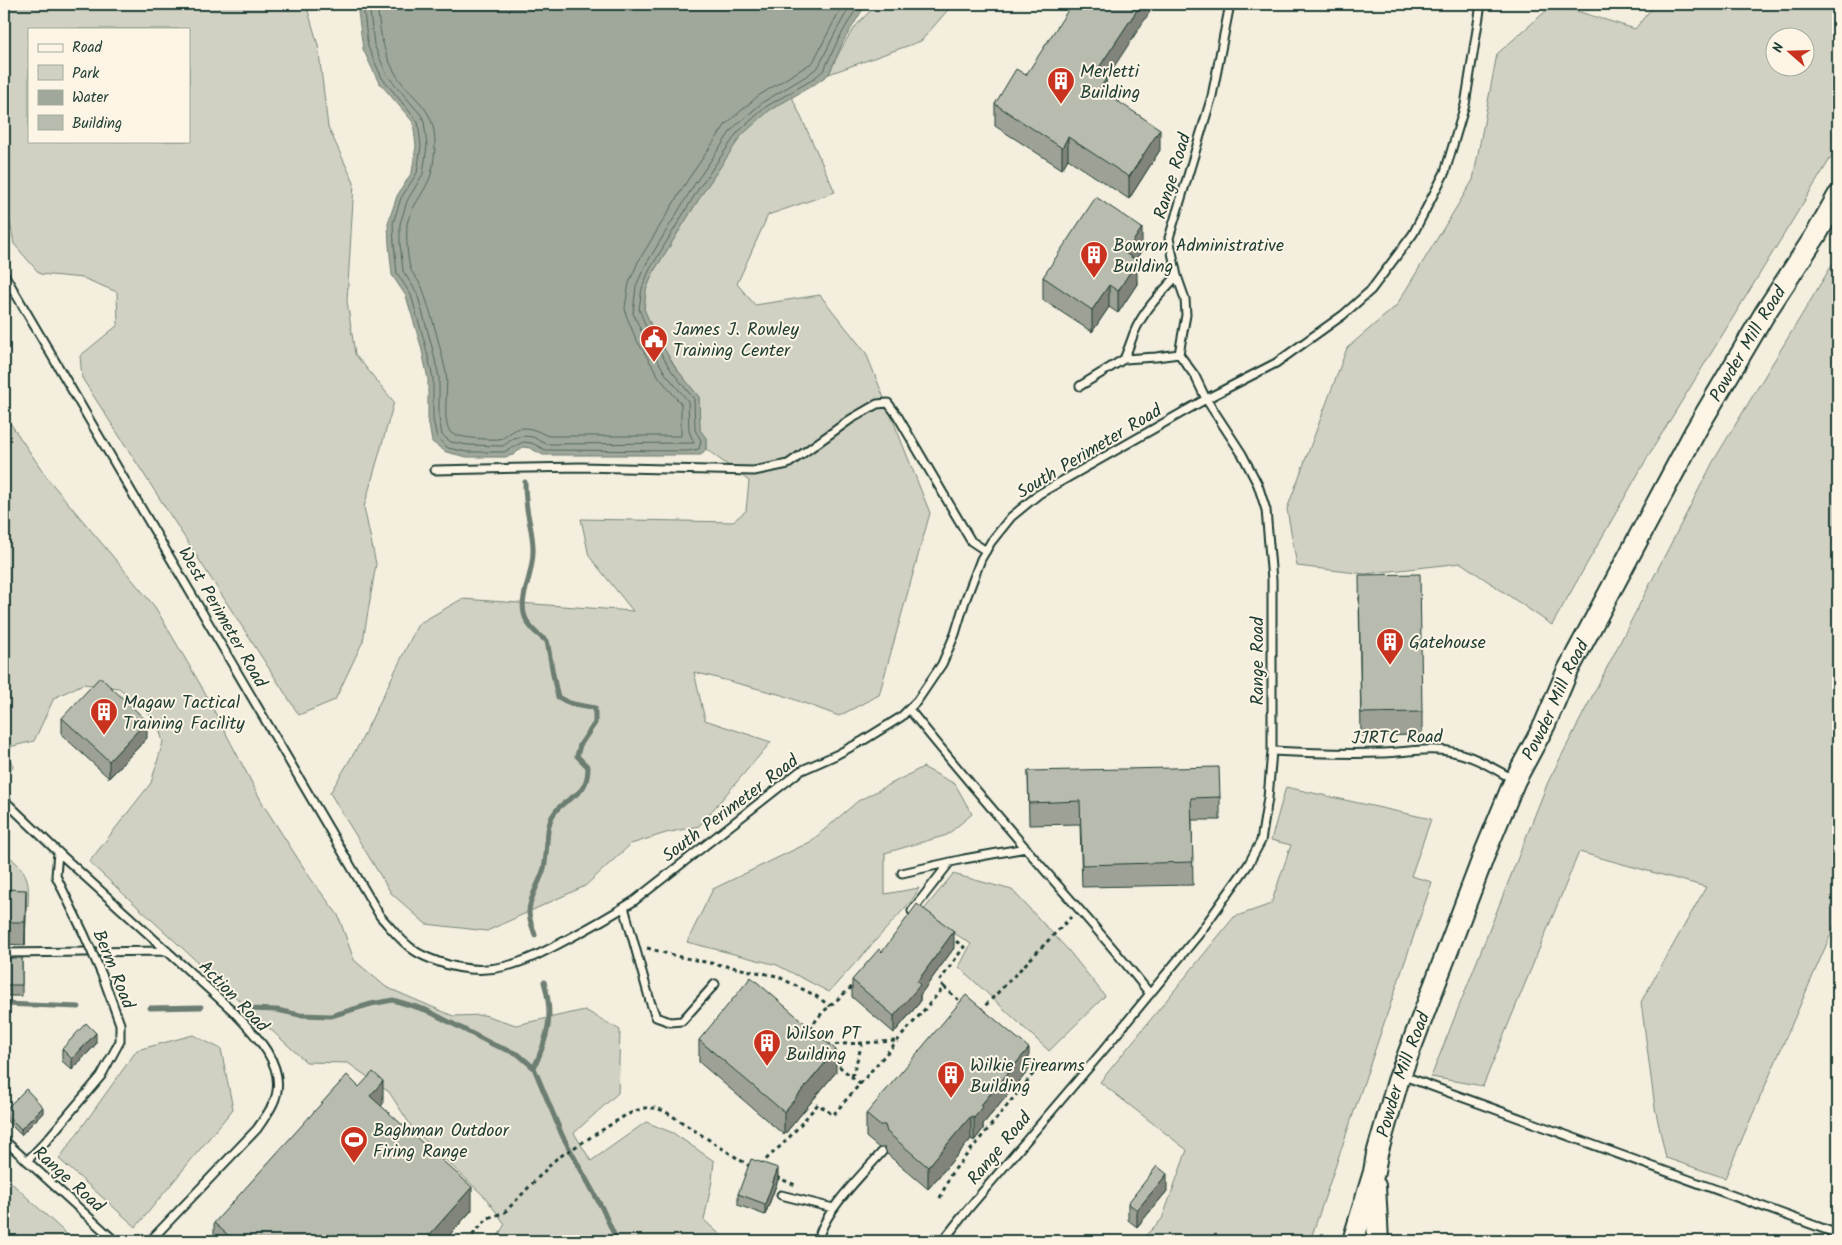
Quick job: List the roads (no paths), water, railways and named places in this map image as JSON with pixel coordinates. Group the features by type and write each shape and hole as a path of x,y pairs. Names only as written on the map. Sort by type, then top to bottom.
{"main road":[{"name":"Powder Mill Road","path":"1353,1241 1400,1075 1486,850 1516,780 1545,724 1567,672 1696,430 1765,313 1816,235 1838,196"},
{"path":"1374,1172 1378,1241"}],"lane":[{"name":"Range Road","path":"943,1241 1199,934 1248,865 1261,841 1268,798 1272,751 1272,580 1266,510 1258,484 1242,454 1206,399 1195,376 1179,354 1186,315 1185,299 1177,276 1169,238 1212,96 1230,4"},
{"name":"South Perimeter Road","path":"432,960 456,968 478,970 501,968 524,962 544,952 605,920 624,907 800,771 836,755 901,717 917,702 942,664 986,551 1002,526 1039,494 1206,399 1276,362 1343,315 1371,290 1413,234 1445,172 1453,152 1465,105 1481,4"},
{"name":"West Perimeter Road","path":"4,274 380,916 400,940 415,952 432,960"},
{"path":"1124,359 1134,332 1143,317 1177,276"},
{"path":"1080,386 1124,359 1179,354"},
{"path":"435,470 580,467 754,471 788,464 851,419 877,404 888,404 897,415 971,542 986,551"},
{"path":"909,709 1026,848 1116,949 1150,994"},
{"name":"JJRTC Road","path":"1272,751 1322,754 1426,750 1452,751 1464,754 1516,780"},
{"name":"Action Road","path":"4,800 232,1011 250,1030 272,1060 277,1077 277,1092 271,1109 257,1129 150,1241"},
{"path":"902,873 1026,848"},
{"name":"Berm Road","path":"27,1161 101,1076 120,1041 120,1024 103,977 56,876 58,852"},
{"path":"912,911 950,862"},
{"path":"624,907 656,1017 670,1022 682,1021 715,984"},
{"path":"4,953 167,951"},
{"path":"1400,1075 1838,1234"},
{"name":"Range Road","path":"4,1140 115,1241"},
{"path":"818,1241 823,1227 834,1208 882,1152"},
{"path":"782,1195 834,1208"}],"water":[{"path":"357,4 866,4 843,42 829,74 770,110 742,135 654,271 646,290 644,309 653,330 675,367 699,397 700,430 706,438 706,449 701,455 543,455 530,448 523,447 513,455 505,457 467,457 446,452 432,442 428,419 428,379 421,346 406,296 392,275 389,245 388,223 397,196 412,172 416,146 413,122 378,81 363,49"}],"waterway":[{"path":"525,482 533,548 524,598 523,609 526,620 547,641 558,697 573,704 595,708 595,723 580,745 577,756 588,767 587,778 580,791 558,808 550,820 544,868 529,906 535,935"},
{"path":"534,1068 543,1046 548,1026 549,1005 544,982"},
{"path":"248,1009 277,1010 300,1015 331,1016 371,1004 393,1000 426,1010 494,1045 518,1054 534,1068 562,1135 602,1208 617,1241"},
{"path":"4,1004 79,1007"},
{"path":"150,1008 201,1007"}],"place":[{"name":"Merletti Building","path":"1061,105"},
{"name":"Bowron Administrative Building","path":"1094,279"},
{"name":"James J. Rowley Training Center","path":"654,363"},
{"name":"Gatehouse","path":"1390,666"},
{"name":"Magaw Tactical Training Facility","path":"104,736"},
{"name":"Wilson PT Building","path":"767,1067"},
{"name":"Wilkie Firearms Building","path":"951,1099"},
{"name":"Baghman Outdoor Firing Range","path":"354,1164"}]}
